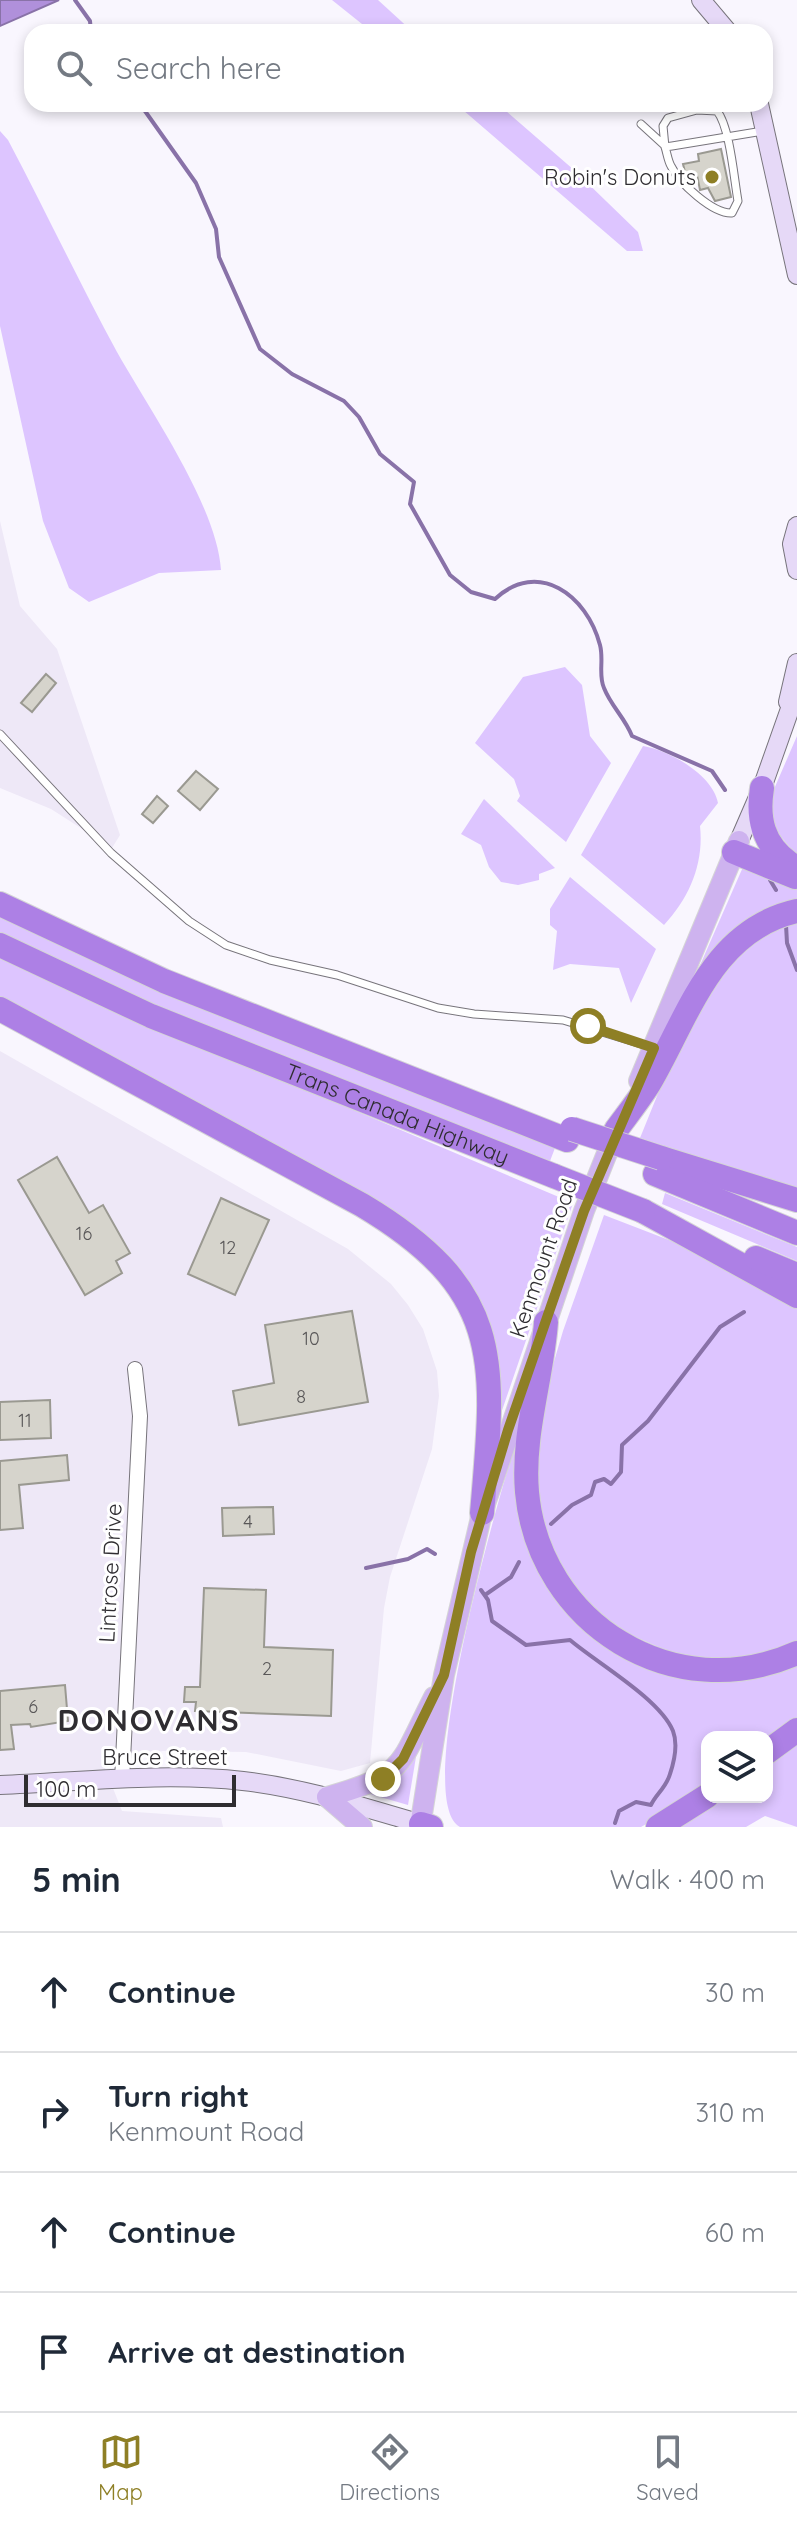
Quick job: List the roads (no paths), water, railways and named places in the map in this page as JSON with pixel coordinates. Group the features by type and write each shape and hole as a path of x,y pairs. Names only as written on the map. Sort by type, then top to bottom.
{"highway":[{"path":"762,788 762,829 771,847 794,869"},
{"path":"737,846 794,869"},
{"name":"Trans Canada Highway","path":"0,904 150,975 377,1065 658,1166 797,1233"},
{"path":"616,1130 647,1087 690,1003 720,959 757,927 797,911"},
{"name":"Trans Canada Highway","path":"0,945 151,1016 797,1275"},
{"path":"0,1009 362,1205 412,1237 439,1262 471,1307 489,1360 492,1394 482,1513"},
{"path":"658,1166 797,1200"},
{"path":"643,1211 797,1296"},
{"path":"546,1322 543,1356 528,1434 527,1489 536,1539 554,1578 569,1600 617,1642 674,1664 710,1669 737,1668 797,1653"},
{"path":"773,1748 797,1730"},
{"path":"658,1827 701,1800"}],"main road":[{"path":"701,0 721,24"},
{"path":"761,112 797,275"},
{"path":"797,526 792,544 797,570"},
{"name":"Kenmount Road","path":"782,728 797,663"},
{"name":"Kenmount Road","path":"424,1826 444,1675 482,1513 546,1322 616,1130 654,1048 762,788 797,689"},
{"path":"327,1797 375,1782 396,1767 444,1675"},
{"name":"Bruce Street","path":"0,1785 208,1778 278,1786 424,1826"},
{"path":"327,1797 362,1827"}],"street":[{"name":"Lintrose Drive","path":"122,1780 140,1416 135,1369"}],"lane":[{"path":"690,112 668,118 663,126 670,166 724,214 732,213 738,207 738,201 722,118 718,112"},
{"path":"641,124 665,147"},
{"path":"665,147 765,131"},
{"path":"0,734 111,853 189,921 226,945 270,960 337,975 428,1005 474,1014 563,1020 654,1048"}],"waterway":[{"path":"75,0 90,24"},
{"path":"146,112 196,183 216,229 219,257 260,349 292,374 344,401 359,417 380,454 414,482 410,504 450,575 471,592 495,599 511,587 528,582 559,588 572,598 594,627 601,651 604,688 632,736 712,771 725,790"},
{"path":"770,880 776,890"},
{"path":"786,925 787,943 797,970"},
{"path":"551,1524 572,1505 591,1495 595,1482 604,1479 611,1484 621,1472 622,1445 648,1421 720,1327 744,1312"},
{"path":"366,1568 408,1559 427,1549 435,1554"},
{"path":"485,1595 511,1577 519,1562"},
{"path":"481,1590 488,1600 492,1621 526,1645 570,1640 642,1694 673,1731 675,1753 666,1783 651,1805 636,1802 619,1811 615,1823"}],"place":[{"name":"Robin's Donuts","path":"712,177"}],"district":[{"name":"DONOVANS","path":"149,1720"}]}
